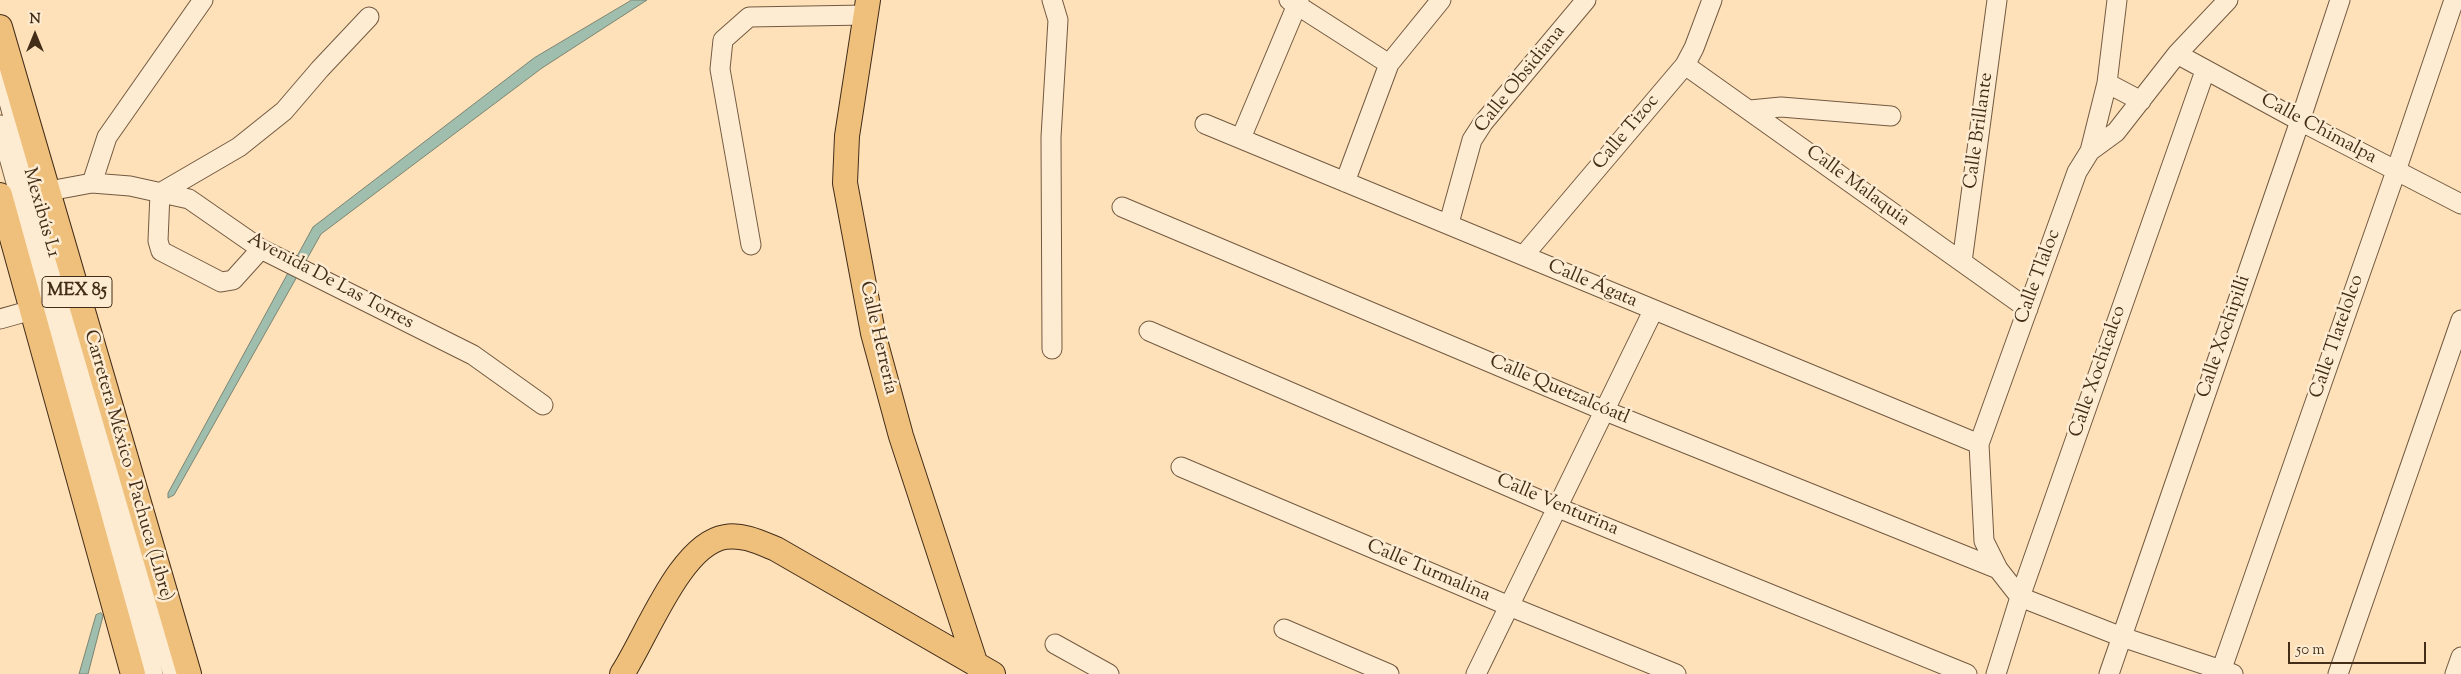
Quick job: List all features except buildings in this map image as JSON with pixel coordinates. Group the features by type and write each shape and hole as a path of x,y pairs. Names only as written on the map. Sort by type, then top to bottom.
{"main road":[{"name":"Calle Herrería","path":"867,7 847,136 844,183 875,343 901,436 985,670"},
{"name":"Carretera México - Pachuca (Libre)","path":"0,27 152,556 189,674"},
{"name":"MEX 85","path":"0,195 133,674"},
{"path":"622,674 682,567 708,543 724,537 745,537 776,549 985,670"}],"street":[{"path":"92,183 107,137 202,0"},
{"path":"1052,0 1058,20 1051,137 1052,349"},
{"path":"1345,182 1389,64 1441,0"},
{"name":"Calle Obsidiana","path":"1449,223 1472,140 1483,123 1586,0"},
{"name":"Calle Tizoc","path":"1524,256 1684,65 1694,48 1712,0"},
{"name":"Calle Brillante","path":"1962,262 1997,0"},
{"path":"2090,152 2107,83 2117,0"},
{"name":"Calle Tlaloc","path":"2020,597 1998,569 1984,541 1979,444 2077,172 2090,152 2116,132 2177,54 2228,0"},
{"name":"Calle Xochipilli","path":"2109,674 2340,0"},
{"name":"Calle Tlatelolco","path":"2225,673 2454,0"},
{"path":"1240,138 1295,2 1389,64"},
{"path":"751,245 720,69 723,40 749,17 867,7"},
{"path":"262,249 233,280 221,282 161,251 158,241 160,193 239,147 284,111 369,17"},
{"name":"Calle Chimalpa","path":"2177,54 2205,71 2461,204"},
{"name":"Calle Malaquia","path":"1684,65 1750,110 2028,310"},
{"name":"Mexibús L1","path":"0,70 124,512 173,674"},
{"name":"Calle Xochicalco","path":"1996,674 2020,597 2205,71"},
{"path":"2107,83 2141,101"},
{"path":"1750,110 1781,107 1891,116"},
{"name":"Calle Ágata","path":"1205,124 1449,223 1653,311 1979,444"},
{"name":"Mexibús L1","path":"0,125 153,674"},
{"name":"Avenida De Las Torres","path":"48,192 92,183 130,186 189,199 262,249 473,355 543,405"},
{"name":"Calle Quetzalcóatl","path":"1122,207 1603,410 1998,569"},
{"path":"0,318 32,310"},
{"path":"1476,674 1603,410 1653,311"},
{"path":"2338,674 2461,320"},
{"name":"Calle Venturina","path":"1149,331 1556,507 1967,674"},
{"name":"Calle Turmalina","path":"1181,467 1509,606 1676,674"},
{"path":"2020,597 2122,637 2225,673"},
{"path":"1284,629 1389,674"},
{"path":"1055,644 1109,674"},
{"path":"2455,674 2461,657"}],"shaded area":[{"path":"632,0 647,0 542,68 321,234 174,495 168,498 168,493 313,227 534,58"},
{"path":"101,613 103,616 88,674 79,674 96,615"}]}
